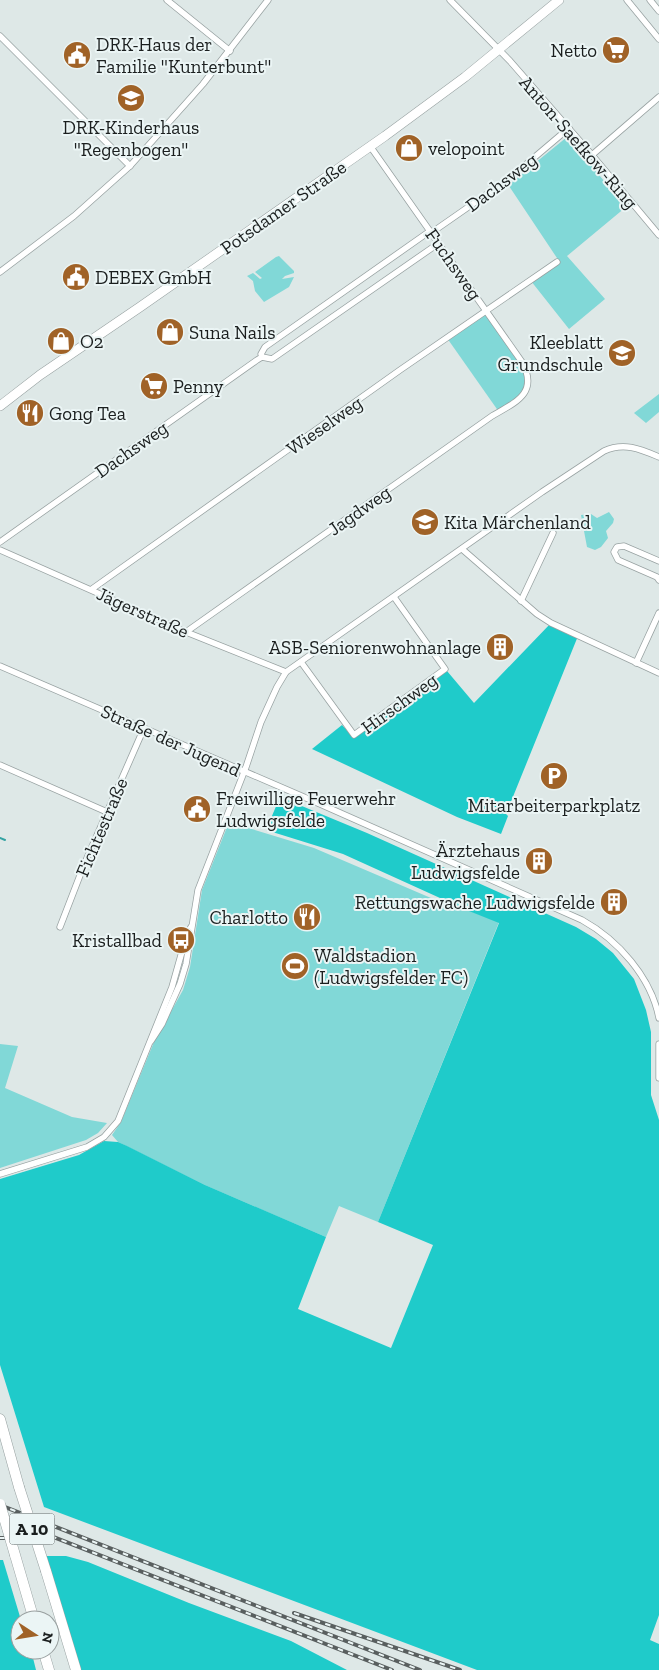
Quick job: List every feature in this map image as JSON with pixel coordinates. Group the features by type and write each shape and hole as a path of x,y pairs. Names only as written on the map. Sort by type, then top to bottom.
{"highway":[{"name":"A 10","path":"0,1419 19,1487 76,1670"},
{"name":"A 10","path":"0,1504 31,1610"}],"main road":[{"name":"Potsdamer Straße","path":"0,406 40,375 370,146 465,77 558,0"}],"street":[{"path":"167,0 230,51"},
{"path":"0,272 74,216 130,166 198,90 268,0"},
{"name":"Anton-Saefkow-Ring","path":"450,0 499,49 569,128 659,235"},
{"path":"627,0 659,39"},
{"path":"650,0 659,11"},
{"path":"0,36 130,166"},
{"path":"592,155 659,97"},
{"name":"Dachsweg","path":"262,357 261,354 265,347 510,178 569,128"},
{"name":"Fuchsweg","path":"370,146 522,362 529,376 528,385"},
{"name":"Dachsweg","path":"0,542 262,357 272,359 439,243"},
{"name":"Wieselweg","path":"92,589 557,262"},
{"name":"Jagdweg","path":"186,632 513,403 522,396 528,385"},
{"path":"0,1174 87,1147 104,1137 118,1121 172,987 187,934 192,925 198,890 244,772 261,722 277,686 286,672 542,492 612,447 626,446 659,457"},
{"path":"521,601 553,533"},
{"path":"659,561 624,546 617,547 614,552 618,560 657,577 659,580"},
{"name":"Jägerstraße","path":"0,550 186,632 286,672"},
{"path":"462,550 521,601 555,626 659,672"},
{"name":"Hirschweg","path":"300,662 354,735 446,669 394,597"},
{"path":"636,662 659,613"},
{"name":"Straße der Jugend","path":"0,666 495,881 588,924 606,935 633,964 650,991 658,1009 659,1018"},
{"name":"Fichtestraße","path":"60,927 144,728"},
{"path":"0,765 107,812"},
{"path":"659,1044 659,1078"}],"shaded area":[{"path":"567,137 626,207 567,256 605,299 569,329 531,281 559,261 509,186"},
{"path":"279,256 294,271 294,273 282,279 294,277 289,287 264,302 255,291 253,281 247,276 253,273 260,279 262,278 255,272"},
{"path":"487,311 529,376 522,396 499,412 447,338"},
{"path":"659,394 659,412 646,423 634,413"},
{"path":"609,512 614,519 606,531 608,538 601,547 595,550 587,547 581,515 591,514 597,518"},
{"path":"551,623 578,636 506,814 508,816 501,834 457,817 312,749 342,725 354,738 447,671 474,703"},
{"path":"280,797 367,833 576,927 596,939 613,953 634,979 646,1010 651,1032 651,1095 659,1120 659,1615 650,1640 659,1644 659,1670 477,1670 44,1507 0,1365 0,1179 79,1155 104,1141 118,1142 205,1185 326,1237 298,1309 391,1348 433,1245 378,1222 499,923 439,899 343,854 266,830"},
{"path":"229,822 314,848 438,901 439,899 499,922 378,1222 339,1206 326,1237 207,1186 118,1142 112,1135 121,1122 154,1042 183,990 190,967 202,890"},
{"path":"0,1044 18,1046 5,1088 72,1117 107,1123 98,1133 86,1140 0,1168"},
{"path":"41,1556 66,1556 88,1562 189,1603 291,1641 347,1670 76,1670 60,1618 60,1610 58,1610"},
{"path":"0,1560 3,1560 18,1610 10,1610 10,1660 34,1660 36,1670 0,1670"}],"waterway":[{"path":"0,838 5,840"}],"railway":[{"path":"0,1505 420,1670"},
{"path":"0,1516 392,1670"},
{"path":"0,1538 48,1540"},
{"path":"294,1613 460,1670"}],"place":[{"name":"Netto","path":"616,50"},
{"name":"DRK-Haus der Familie \"Kunterbunt\"","path":"77,55"},
{"name":"DRK-Kinderhaus \"Regenbogen\"","path":"131,98"},
{"name":"velopoint","path":"409,148"},
{"name":"DEBEX GmbH","path":"76,277"},
{"name":"Suna Nails","path":"170,332"},
{"name":"O2","path":"61,341"},
{"name":"Kleeblatt Grundschule","path":"622,353"},
{"name":"Penny","path":"154,386"},
{"name":"Gong Tea","path":"30,413"},
{"name":"Kita Märchenland","path":"425,522"},
{"name":"ASB-Seniorenwohnanlage","path":"500,647"},
{"name":"Mitarbeiterparkplatz","path":"554,776"},
{"name":"Freiwillige Feuerwehr Ludwigsfelde","path":"197,809"},
{"name":"Ärztehaus Ludwigsfelde","path":"539,861"},
{"name":"Rettungswache Ludwigsfelde","path":"614,902"},
{"name":"Charlotto","path":"307,917"},
{"name":"Kristallbad","path":"181,940"},
{"name":"Waldstadion (Ludwigsfelder FC)","path":"295,966"}]}
